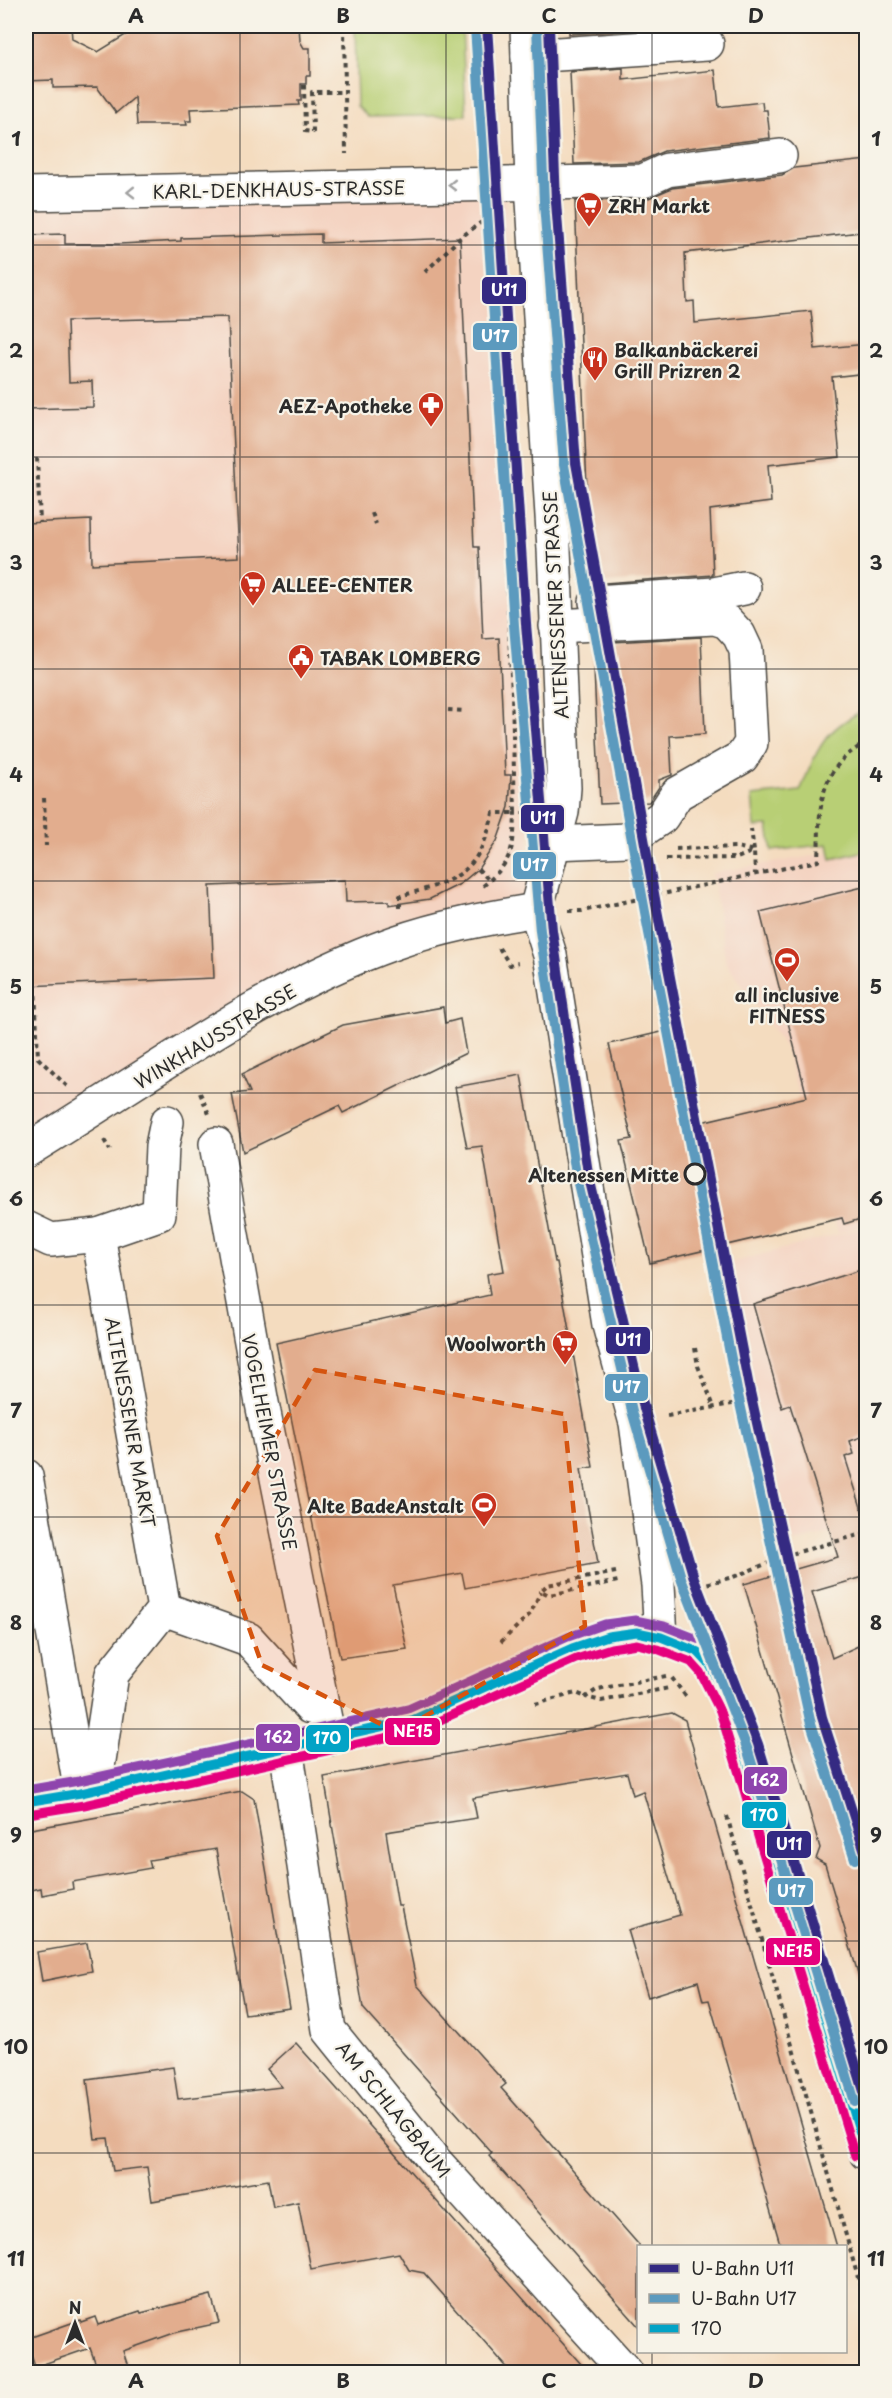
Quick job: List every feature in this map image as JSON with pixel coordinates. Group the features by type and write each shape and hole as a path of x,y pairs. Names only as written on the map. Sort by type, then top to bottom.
{"street":[{"path":"527,41 707,44"},
{"name":"ALTENESSENER STRASSE","path":"527,41 532,184 564,788 562,812 553,843"},
{"name":"KARL-DENKHAUS-STRASSE","path":"26,194 643,181 667,170 780,156"},
{"path":"556,615 744,588"},
{"path":"556,615 715,618 727,622 740,635 747,650 751,743 742,757 677,794 657,821 628,840 553,843 536,910 550,955 609,1325 636,1423 658,1586 661,1637"},
{"name":"WINKHAUSSTRASSE","path":"26,1151 244,1014 306,981 394,943 483,919 536,910"},
{"path":"26,1228 51,1240 98,1235 159,1214 162,1146 167,1122"},
{"name":"VOGELHEIMER STRASSE","path":"216,1144 261,1398 330,1739"},
{"name":"ALTENESSENER MARKT","path":"98,1235 164,1609"},
{"path":"26,1476 90,1780"},
{"path":"90,1780 112,1674 164,1609 249,1639 310,1707"},
{"path":"26,1802 90,1780 286,1748 412,1720 572,1648 608,1636 637,1632 661,1637 698,1652 710,1665 731,1707 867,2152"},
{"name":"AM SCHLAGBAUM","path":"286,1748 330,2030 434,2160 626,2373"}],"path":[{"path":"344,26 347,188"},
{"path":"474,864 488,838 494,813 514,813 512,693 487,218 495,122 490,26"},
{"path":"304,85 305,131 313,132 312,92 344,92"},
{"path":"425,272 460,238 487,218"},
{"path":"37,458 40,522"},
{"path":"372,513 376,524"},
{"path":"512,693 529,693"},
{"path":"524,707 525,780"},
{"path":"448,710 464,711"},
{"path":"536,910 582,911 818,861 819,805 825,785 846,757 867,743"},
{"path":"44,798 46,846"},
{"path":"751,829 755,874"},
{"path":"666,849 737,847 753,851"},
{"path":"666,860 737,858 753,851"},
{"path":"478,868 489,880"},
{"path":"35,986 38,1058 66,1084 110,1150"},
{"path":"695,1348 698,1366 714,1407"},
{"path":"665,1416 750,1399"},
{"path":"737,1403 760,1495"},
{"path":"658,1586 683,1590 733,1577 791,1554 867,1533"},
{"path":"497,1646 530,1614 541,1591 547,1586 616,1572"},
{"path":"541,1591 549,1594 618,1581"},
{"path":"586,1697 598,1689 666,1673 691,1703"},
{"path":"528,1705 576,1693 601,1701 669,1688"},
{"path":"726,1814 867,2306"}],"highlighted area":[{"path":"315,1370 564,1414 585,1626 397,1732 262,1665 217,1536"}],"shaded area":[{"name":"ALLEE-CENTER","path":"506,187 532,767 532,821 527,853 533,908 391,941 26,1147 26,200"},
{"path":"866,847 866,1225 838,1233 785,1047 726,963 712,873"},
{"path":"866,1227 866,1522 794,1543 719,1266"}],"green space":[{"path":"355,26 462,26 466,115 368,117 357,106"},
{"path":"866,709 866,851 831,859 828,844 772,851 768,826 755,827 752,796 800,791 817,752 831,733"}],"building":[{"path":"26,26 71,26 72,39 98,52 140,26 299,26 300,41 304,48 310,48 310,76 306,76 306,84 301,84 299,105 190,109 191,121 186,121 187,125 137,125 135,97 116,113 97,87 53,88 53,80 26,81"},
{"path":"569,26 613,26 613,31 569,34"},
{"path":"623,68 623,80 715,70 719,107 762,102 763,110 767,110 770,138 664,151 639,162 574,164 570,72"},
{"path":"867,160 867,219 859,220 860,232 685,253 687,302 694,301 695,323 811,311 815,349 867,344 867,373 832,377 840,457 768,465 771,502 710,510 713,575 591,584 575,201 644,200 672,188 782,175 794,168"},
{"name":"ALLEE-CENTER","path":"65,234 65,244 120,244 181,241 181,238 321,234 321,243 460,238 474,547 479,547 483,639 499,638 505,775 511,775 509,807 497,841 478,869 460,884 430,899 389,905 389,901 346,902 345,880 210,886 214,978 26,986 26,523 91,520 92,564 239,557 228,317 67,321 69,382 92,381 93,407 26,409 26,235"},
{"path":"701,637 705,734 670,736 672,775 659,780 659,787 649,802 600,804 593,647 595,643"},
{"path":"867,886 867,1217 844,1224 842,1218 650,1263 621,1141 632,1139 609,1044 679,1028 701,1122 807,1097 760,912"},
{"path":"443,1007 445,1023 460,1019 466,1053 343,1113 339,1106 243,1152 232,1094 250,1092 242,1074 343,1025"},
{"path":"521,1075 593,1467 581,1469 598,1563 465,1588 462,1573 393,1585 407,1649 340,1658 276,1343 490,1295 487,1274 504,1271 482,1146 467,1148 455,1087"},
{"path":"867,1268 867,1435 850,1441 854,1454 845,1457 867,1526 867,1576 812,1592 832,1658 867,1642 867,1979 860,1980 825,1864 816,1859 820,1848 744,1584 838,1557 790,1405 782,1408 753,1304"},
{"path":"672,1713 685,1720 836,2245 780,2245 709,2000 703,2001 698,1981 648,1997 628,1930 680,1915 643,1791 633,1795 627,1773 473,1798 477,1818 386,1832 398,1906 401,1906 417,1985 506,2084 501,2088 639,2245 637,2245 637,2325 489,2156 492,2153 363,2008 324,1777"},
{"path":"242,1791 254,1799 290,2008 245,2014 216,1849 149,1860 151,1868 72,1882 73,1889 42,1895 41,1888 26,1891 26,1830"},
{"path":"87,1943 92,1971 42,1981 37,1952"},
{"path":"296,2043 589,2373 512,2373 424,2273 409,2270 399,2253 311,2269 298,2202 273,2207 268,2180 152,2201 147,2167 113,2171 108,2138 95,2139 87,2079 173,2067 178,2099 282,2087 267,2069"},
{"path":"211,2295 219,2323 177,2332 123,2351 130,2373 99,2373 90,2348 35,2367 26,2339 80,2320 81,2322 95,2317 98,2325 140,2311 141,2313"}],"metro line":[{"name":"U11","path":"487,26 526,624 552,930 588,1173 644,1408 694,1578 758,1744 866,2098"},
{"name":"U17","path":"537,26 544,203 564,465 645,912 737,1390 810,1720 855,1859"},
{"name":"U11","path":"549,26 556,202 576,463 657,910 749,1387 822,1717 866,1855"},
{"name":"U17","path":"475,27 514,625 540,931 576,1175 632,1411 682,1581 747,1748 855,2102"}],"transit line":[{"name":"162","path":"26,1790 79,1781 408,1709 568,1637 605,1624 635,1620 664,1626 705,1642 720,1659 742,1703 866,2113"},
{"name":"170","path":"26,1802 81,1793 412,1720 572,1648 608,1636 637,1632 661,1637 698,1652 710,1665 731,1707 866,2153"},
{"name":"NE15","path":"28,1814 84,1805 416,1731 576,1659 611,1648 637,1644 691,1662 700,1672 720,1711 855,2156"}],"place":[{"name":"ZRH Markt","path":"589,228"},
{"name":"Balkanbäckerei Grill Prizren 2","path":"595,382"},
{"name":"AEZ-Apotheke","path":"431,428"},
{"name":"ALLEE-CENTER","path":"253,607"},
{"name":"TABAK LOMBERG","path":"301,680"},
{"name":"all inclusive FITNESS","path":"787,983"},
{"name":"Altenessen Mitte","path":"695,1174"},
{"name":"Woolworth","path":"565,1366"},
{"name":"Alte BadeAnstalt","path":"484,1528"}]}
